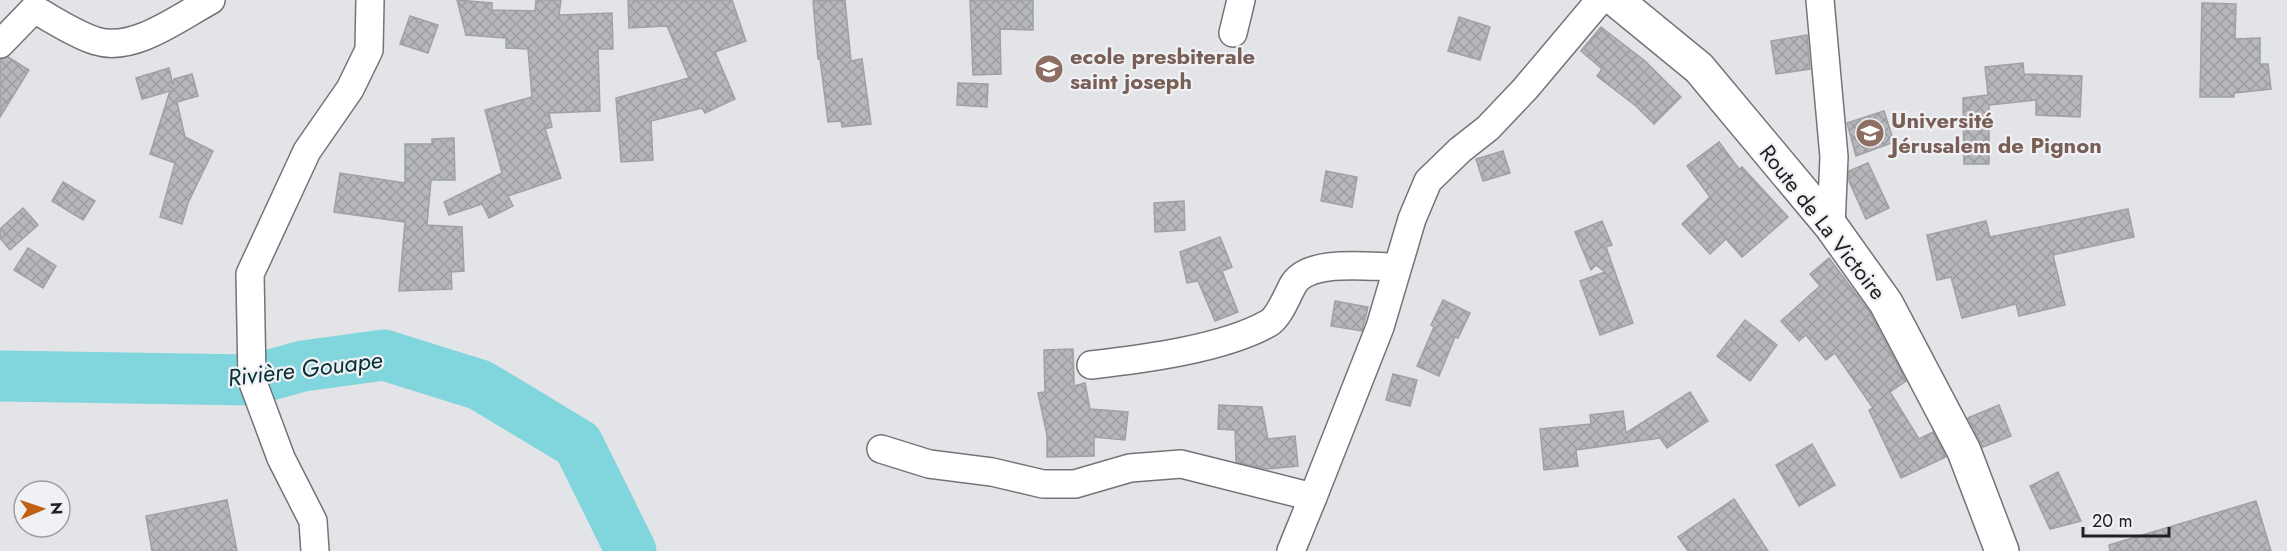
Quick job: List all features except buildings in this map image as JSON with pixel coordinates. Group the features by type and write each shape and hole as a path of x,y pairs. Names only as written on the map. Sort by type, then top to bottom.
{"street":[{"path":"0,44 31,4 97,41 121,43 151,34 211,0"},
{"path":"315,551 313,521 280,458 252,380 250,274 307,151 350,89 369,50 370,0"},
{"path":"1233,33 1241,0"},
{"path":"1291,551 1380,327 1396,267 1428,181 1503,113 1600,0"},
{"name":"Route de La Victoire","path":"1616,0 1699,68 1831,226 1886,303 1964,451 2002,551"},
{"path":"1820,0 1833,157 1831,226"},
{"path":"1091,365 1149,357 1220,342 1252,332 1272,322 1298,278 1312,270 1329,267 1396,267"},
{"path":"881,449 929,464 992,472 1043,484 1075,484 1130,468 1181,464 1313,497"}],"waterway":[{"name":"Rivière Gouape","path":"0,376 252,380 303,366 384,355 480,385 578,444 631,551"}],"place":[{"name":"ecole presbiterale saint joseph","path":"1049,69"},
{"name":"Université Jérusalem de Pignon","path":"1870,133"}]}
